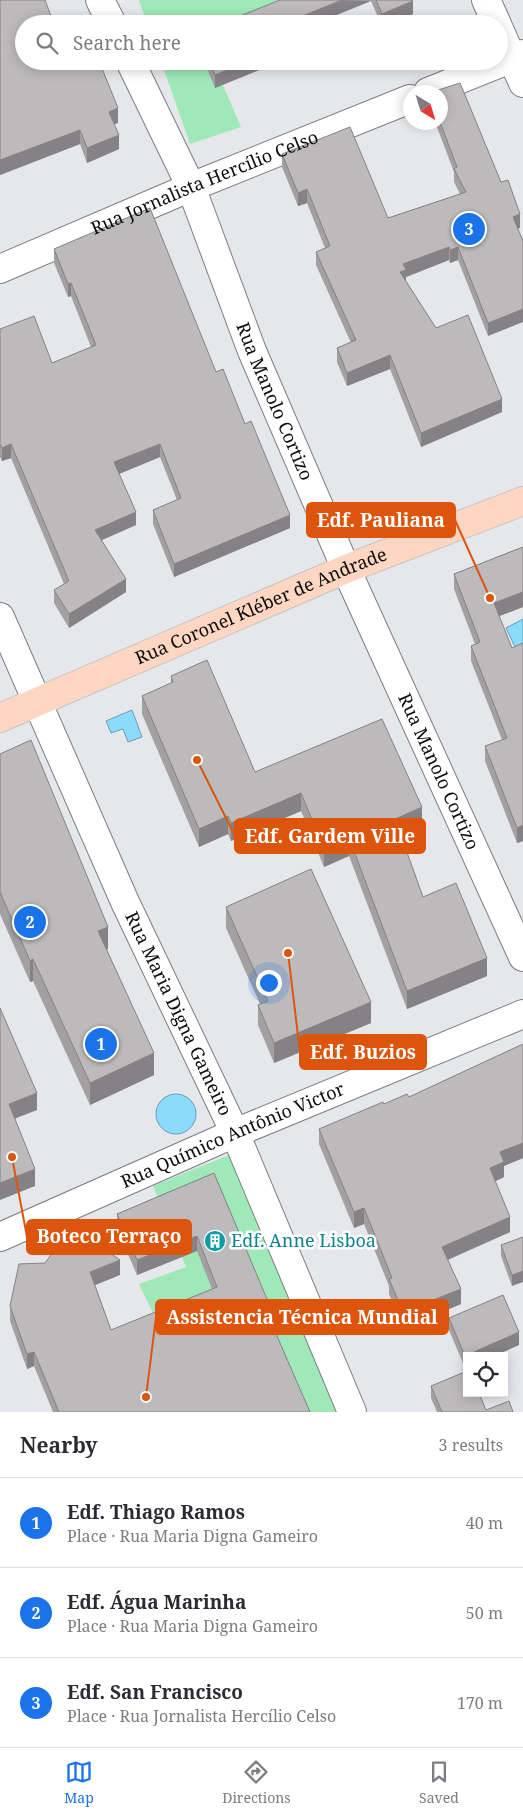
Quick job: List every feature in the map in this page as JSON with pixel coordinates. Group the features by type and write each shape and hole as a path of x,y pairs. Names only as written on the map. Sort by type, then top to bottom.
{"main road":[{"name":"Rua Coronel Kléber de Andrade","path":"0,718 346,569 523,501"}],"street":[{"path":"100,0 108,15"},
{"path":"486,0 493,15"},
{"path":"508,44 520,65 508,69"},
{"name":"Rua Manolo Cortizo","path":"134,70 191,187 252,350 346,569 523,957"},
{"path":"448,86 503,70"},
{"name":"Rua Jornalista Hercílio Celso","path":"0,269 191,187 403,102"},
{"name":"Rua Maria Digna Gameiro","path":"0,617 125,902 235,1133 352,1412"},
{"name":"Rua Químico Antônio Victor","path":"0,1237 235,1133 523,1014"}],"green space":[{"path":"139,0 290,0 293,15 144,15"},
{"path":"164,70 227,70 219,76 241,127 190,144"},
{"path":"229,1155 340,1412 305,1412 155,1317 139,1284 186,1267 153,1186"}],"water":[{"path":"523,619 523,643 515,647 506,628"},
{"path":"132,710 142,737 128,742 123,729 111,733 106,721"},
{"path":"172,1094 180,1094 187,1097 193,1103 196,1114 193,1125 187,1131 180,1134 172,1134 165,1131 159,1125 156,1118 156,1110 159,1103 165,1097"}],"building":[{"path":"0,0 45,0 51,15 15,15 15,70 103,70 118,108 109,112 119,135 87,148 80,130 0,160"},
{"path":"280,0 342,0 305,15 242,15"},
{"path":"376,0 412,0 413,1 382,14"},
{"path":"213,70 227,70 215,75"},
{"path":"460,83 501,182 508,180 520,214 513,217 523,241 523,309 488,323 458,247 450,250 449,247 403,264 406,270 400,272 436,328 468,315 502,399 421,433 390,355 347,373 337,348 356,340 316,252 330,246 307,189 298,193 282,154 350,127 388,218 466,192 454,169 457,167 443,130 448,130 448,87"},
{"path":"150,208 216,372 223,369 245,424 251,421 290,515 174,564 153,510 181,498 160,444 114,462 136,512 95,530 126,579 69,614 54,590 69,581 11,444 2,448 0,444 0,329 34,316 52,363 96,345 71,283 68,284 54,249"},
{"path":"523,547 523,592 494,603 512,648 523,643 523,825 517,828 485,746 507,738 471,646 480,642 454,574"},
{"path":"207,660 255,772 382,719 422,807 395,819 423,897 456,883 487,958 407,991 349,838 324,849 301,793 231,823 228,816 199,829 142,696 173,682 171,676"},
{"path":"31,740 108,927 98,931 154,1053 90,1083 33,959 30,961 0,892 0,754"},
{"path":"311,869 371,1002 274,1043 258,1005 268,1001 226,907"},
{"path":"0,1008 37,1093 9,1104 35,1169 0,1183"},
{"path":"523,1044 523,1143 500,1152 504,1162 490,1168 510,1217 442,1247 461,1289 403,1312 389,1279 392,1278 364,1208 354,1212 319,1129 383,1102 384,1104 407,1094 409,1097"},
{"path":"214,1173 272,1311 267,1313 310,1412 59,1412 34,1352 27,1354 10,1306 19,1264 45,1263 72,1226 120,1260 90,1272 111,1330 217,1287 197,1236 137,1260 117,1214"},
{"path":"523,1237 523,1271 512,1275 501,1245"},
{"path":"503,1295 519,1332 474,1352 463,1352 449,1318"},
{"path":"463,1373 463,1397 481,1397 486,1410 509,1401 513,1412 442,1412 431,1386"}],"place":[{"name":"Edf. San Francisco","path":"469,229"},
{"name":"Edf. Pauliana","path":"490,598"},
{"name":"Edf. Gardem Ville","path":"197,760"},
{"name":"Edf. Água Marinha","path":"30,922"},
{"name":"Edf. Buzios","path":"288,953"},
{"name":"Edf. Thiago Ramos","path":"101,1044"},
{"name":"Boteco Terraço","path":"12,1157"},
{"name":"Edf. Anne Lisboa","path":"215,1241"},
{"name":"Assistencia Técnica Mundial","path":"146,1397"}]}
